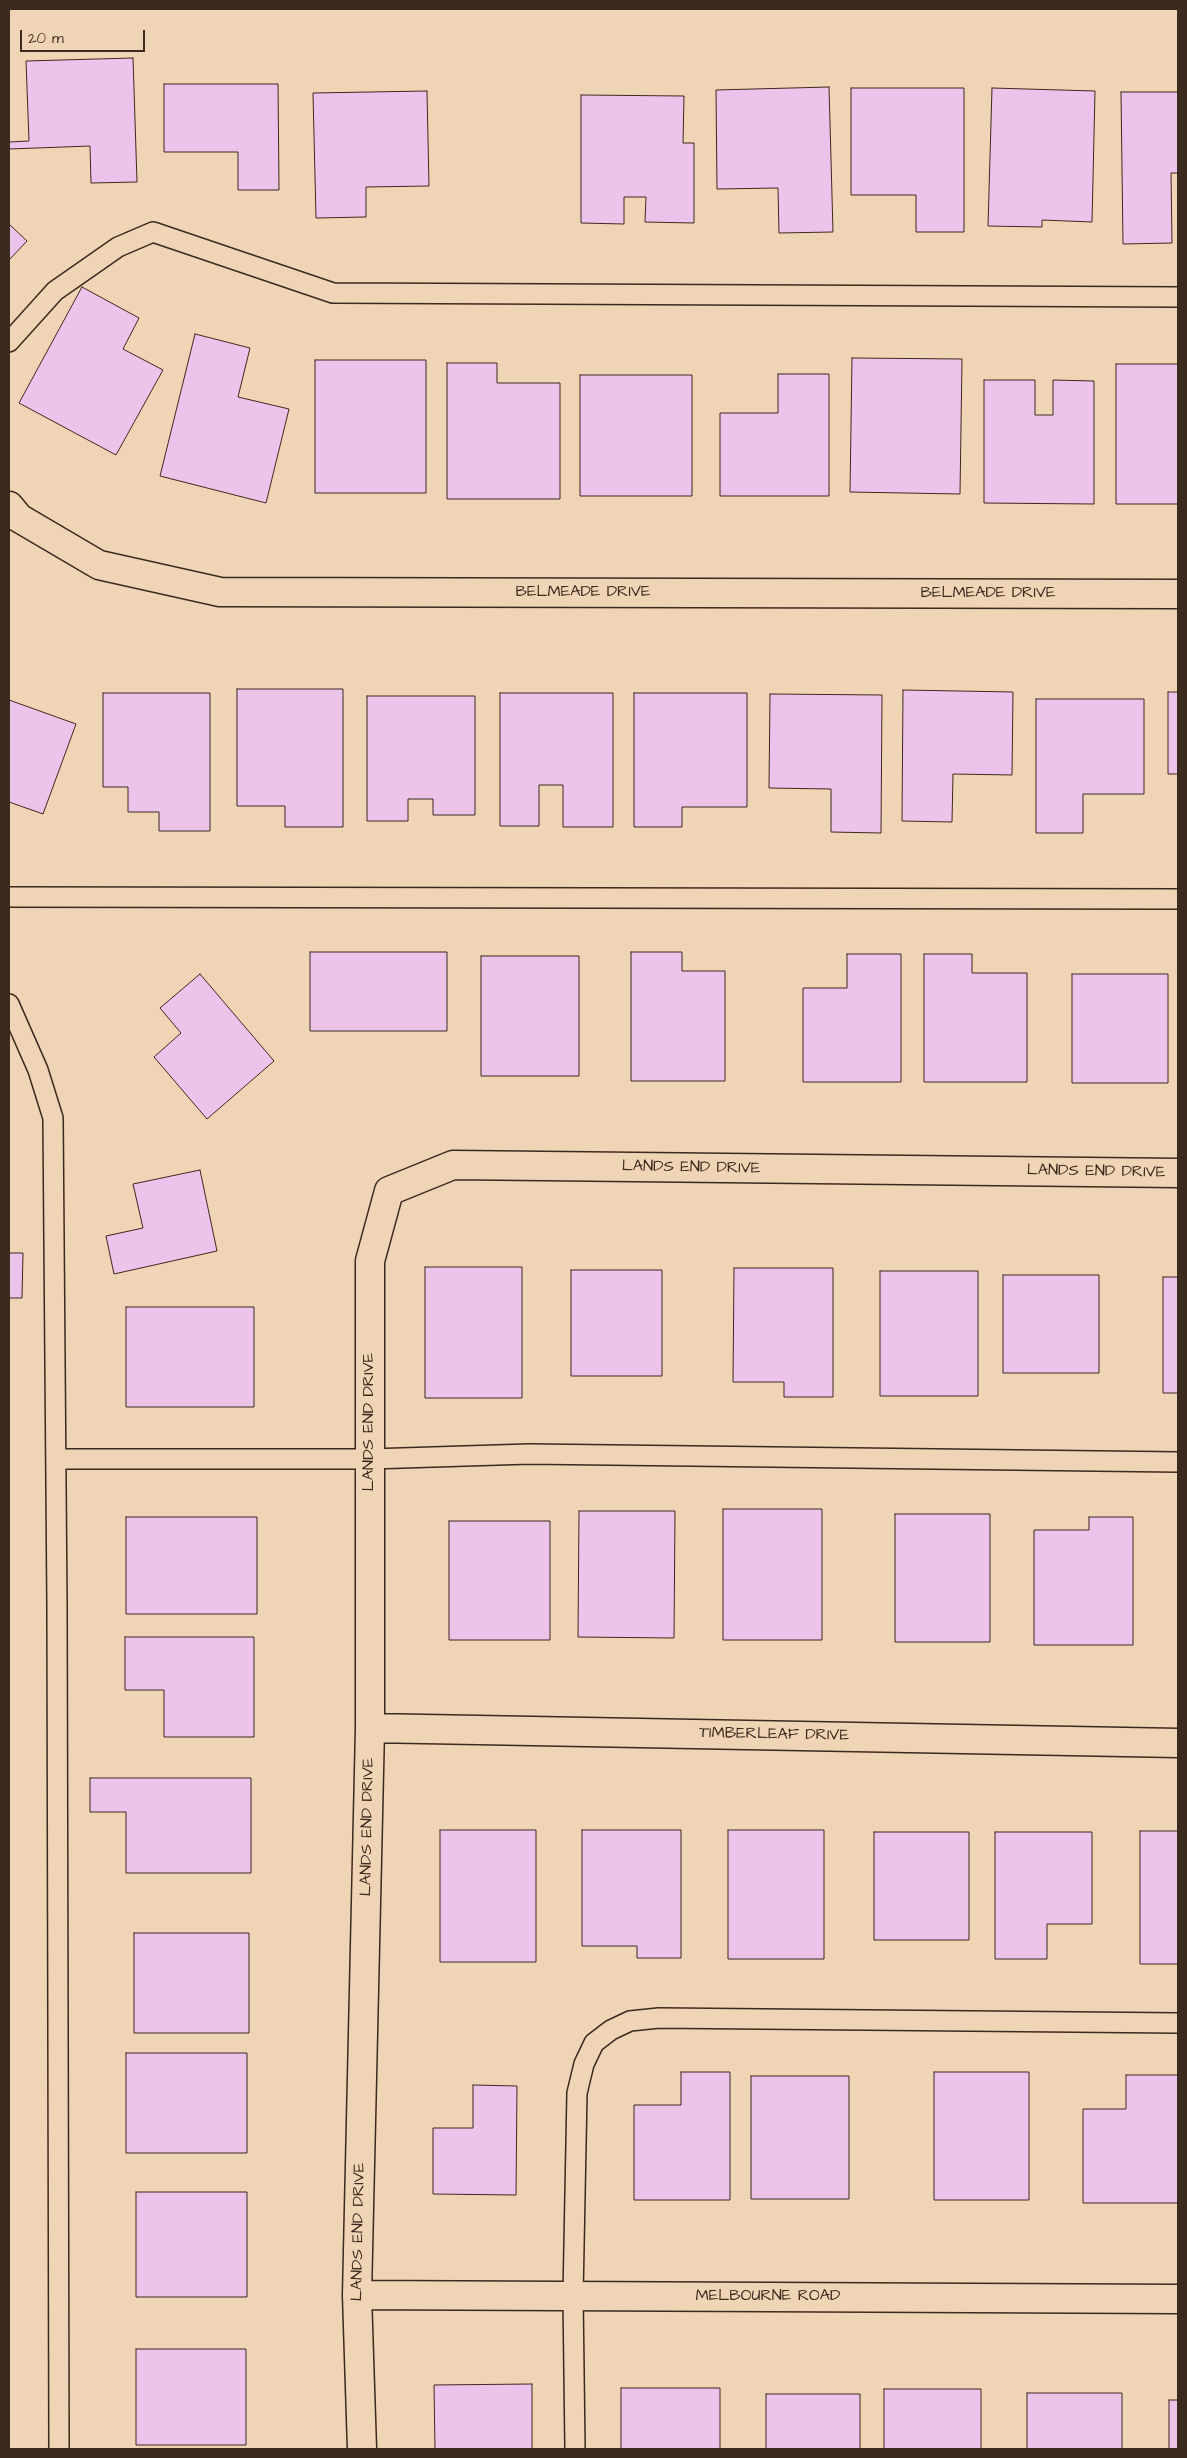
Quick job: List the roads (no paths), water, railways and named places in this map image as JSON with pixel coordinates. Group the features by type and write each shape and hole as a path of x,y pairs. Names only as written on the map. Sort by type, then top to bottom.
{"street":[{"name":"BELMEADE DRIVE","path":"9,506 19,518 99,565 220,592 1178,594"},
{"name":"LANDS END DRIVE","path":"362,2449 357,2295 370,1728 370,1261 389,1191 453,1166 1178,1173"},
{"name":"TIMBERLEAF DRIVE","path":"370,1728 1178,1743"},
{"name":"MELBOURNE ROAD","path":"357,2295 1178,2299"}],"lane":[{"path":"9,342 55,291 118,247 153,232 333,293 1178,297"},
{"path":"9,897 1178,899"},
{"path":"9,1004 38,1070 53,1118 59,2449"},
{"path":"56,1459 370,1459 529,1454 1178,1462"},
{"path":"575,2449 573,2296 577,2093 584,2064 594,2043 611,2030 630,2022 659,2018 1178,2023"}]}
